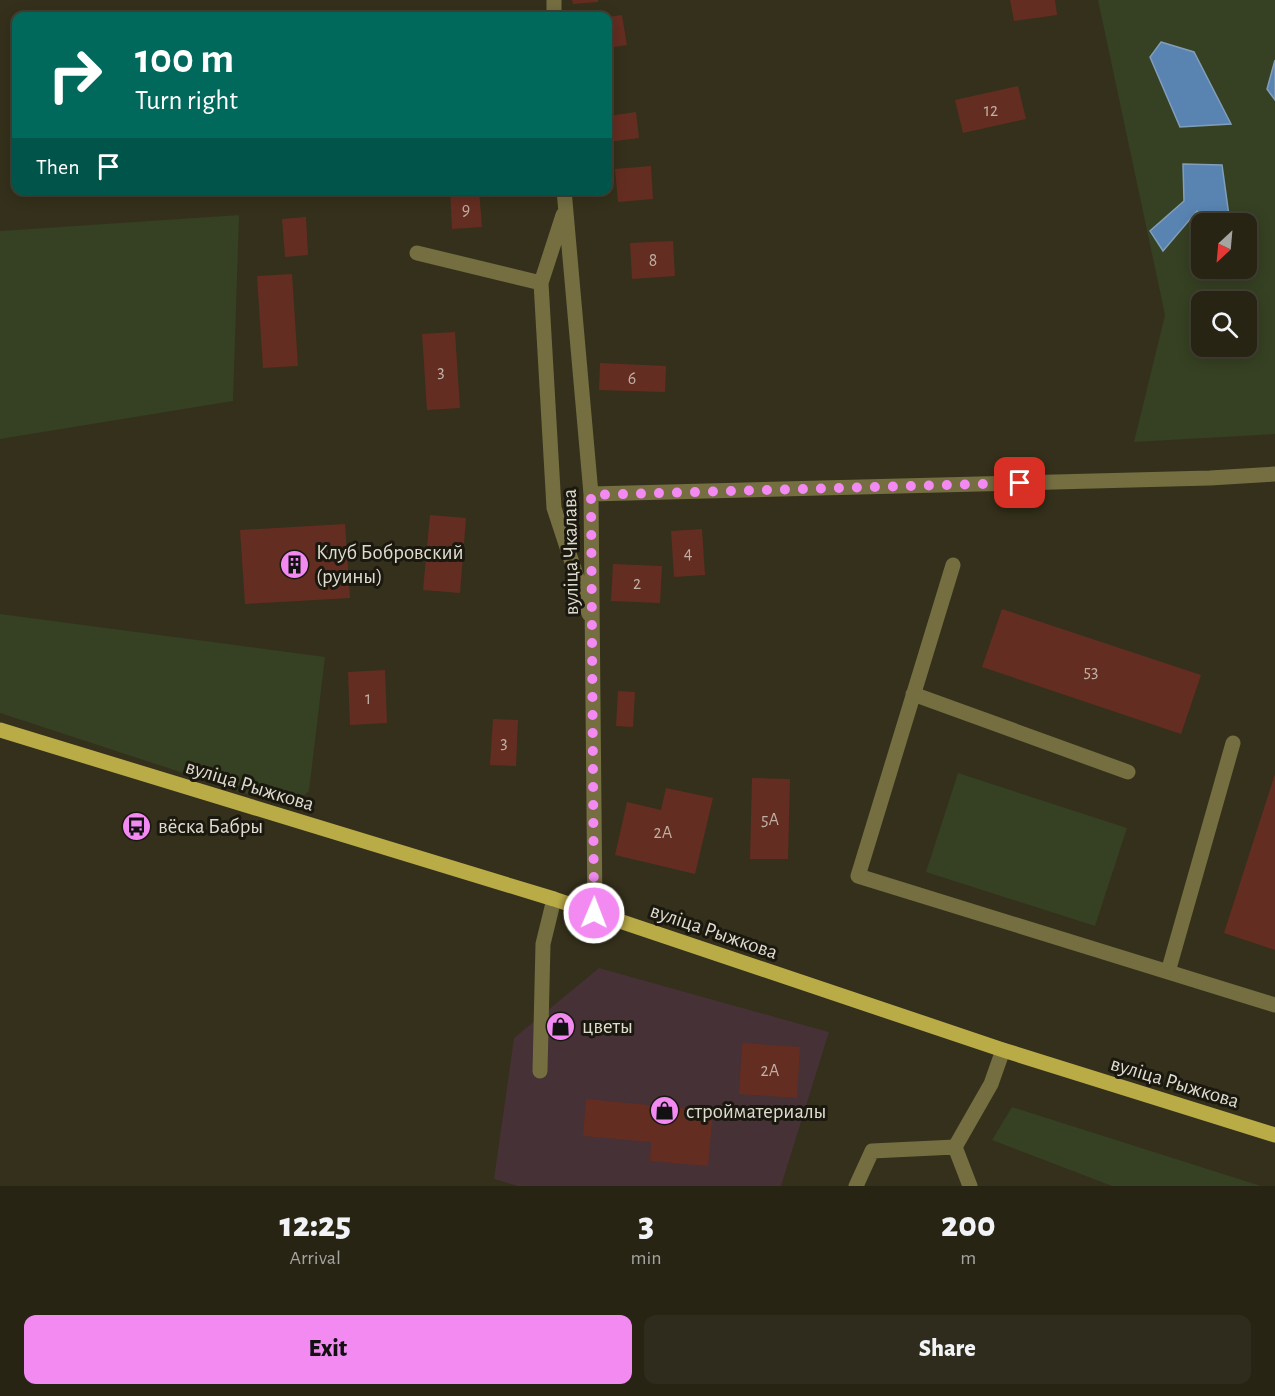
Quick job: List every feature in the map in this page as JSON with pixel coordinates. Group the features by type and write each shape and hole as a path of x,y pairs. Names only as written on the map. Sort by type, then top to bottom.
{"main road":[{"name":"вуліца Рыжкова","path":"0,730 554,899 1003,1050 1275,1135"}],"street":[{"name":"вуліца Чкалава","path":"564,195 591,495 594,913"},
{"path":"565,207 541,283 554,508 593,628"},
{"path":"417,253 541,283"},
{"path":"591,495 1210,478 1275,474"},
{"path":"953,566 858,876 1275,1005"},
{"path":"913,694 1128,772"},
{"path":"1168,972 1233,743"},
{"path":"540,1071 543,944 554,899"},
{"path":"955,1147 991,1084 1003,1050"},
{"path":"856,1186 872,1151 955,1147"},
{"path":"955,1147 970,1186"}],"shaded area":[{"path":"599,968 829,1032 781,1186 518,1186 494,1179 514,1038"}],"green space":[{"path":"1098,0 1275,0 1275,434 1134,442 1165,315"},
{"path":"239,215 233,401 0,439 0,231"},
{"path":"0,614 325,657 309,791 290,808 0,713"},
{"path":"958,773 1127,828 1095,926 926,872"},
{"path":"1012,1107 1261,1186 1112,1186 992,1140"}],"water":[{"path":"1161,42 1194,52 1231,124 1180,127 1150,57"},
{"path":"1275,60 1275,100 1267,89"},
{"path":"1183,164 1222,165 1229,213 1198,213 1197,211 1191,213 1191,218 1163,251 1150,231 1184,201"}],"building":[{"path":"572,0 598,0 598,2 573,4"},
{"path":"1010,0 1055,0 1057,15 1014,21"},
{"path":"622,15 627,45 612,47 612,16"},
{"path":"1018,86 1026,119 963,133 955,100"},
{"path":"636,112 639,138 612,141 612,115"},
{"path":"651,166 653,199 618,202 615,169"},
{"path":"450,195 479,195 482,227 452,229"},
{"path":"306,217 308,255 285,257 282,219"},
{"path":"673,241 675,276 632,279 630,243"},
{"path":"292,274 298,366 263,368 257,276"},
{"path":"455,332 460,408 427,410 422,334"},
{"path":"600,363 666,366 665,392 599,390"},
{"path":"430,515 466,518 460,593 423,590"},
{"name":"Клуб Бобровский (руины)","path":"345,524 350,598 245,604 240,530"},
{"path":"702,529 705,575 674,577 671,531"},
{"path":"613,564 662,566 660,603 611,601"},
{"path":"1002,609 1201,675 1181,734 982,667"},
{"path":"385,670 387,723 350,725 348,672"},
{"path":"618,691 635,692 633,727 616,726"},
{"path":"493,719 518,720 516,766 490,765"},
{"path":"1275,774 1275,950 1224,933"},
{"path":"752,778 790,779 788,859 750,859"},
{"path":"666,788 713,798 695,874 615,855 627,802 661,810"},
{"path":"742,1043 800,1047 797,1098 739,1094"},
{"path":"586,1099 713,1111 708,1166 650,1161 651,1142 583,1136"}],"place":[{"name":"Клуб Бобровский (руины)","path":"295,564"},
{"name":"вёска Бабры","path":"137,826"},
{"name":"цветы","path":"561,1026"},
{"name":"стройматериалы","path":"665,1111"}],"route":[{"path":"594,913 591,495 1020,483"}]}
